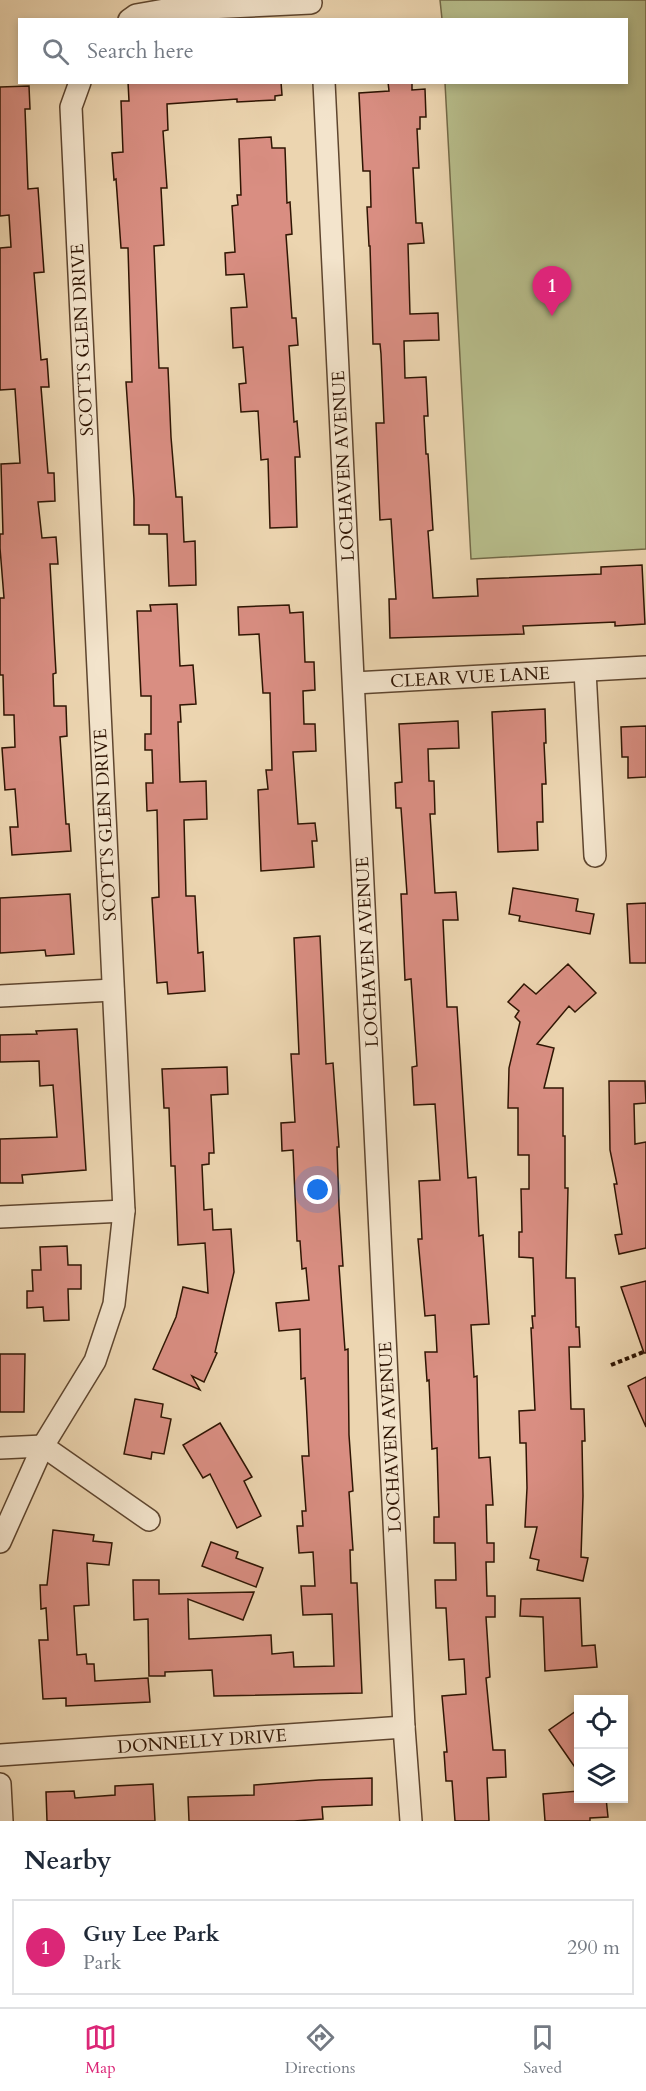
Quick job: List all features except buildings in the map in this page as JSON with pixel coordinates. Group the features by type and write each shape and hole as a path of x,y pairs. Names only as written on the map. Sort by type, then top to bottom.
{"street":[{"path":"132,18 136,15 165,10 312,7"},
{"name":"SCOTTS GLEN DRIVE","path":"0,1542 43,1446 94,1361 114,1304 124,1211 71,107 79,84"},
{"name":"LOCHAVEN AVENUE","path":"324,84 404,1727 411,1821"},
{"name":"CLEAR VUE LANE","path":"354,683 646,667"},
{"path":"585,671 594,856"},
{"path":"0,996 113,990"},
{"path":"0,1217 124,1211"},
{"path":"0,1448 43,1446 148,1520"},
{"name":"DONNELLY DRIVE","path":"0,1755 404,1727"},
{"path":"0,1784 2,1821"}],"path":[{"path":"611,1365 646,1351"}],"green space":[{"path":"440,0 646,0 646,549 471,559 445,84 628,84 628,18 442,18"}],"place":[{"name":"Guy Lee Park","path":"552,316"}]}
